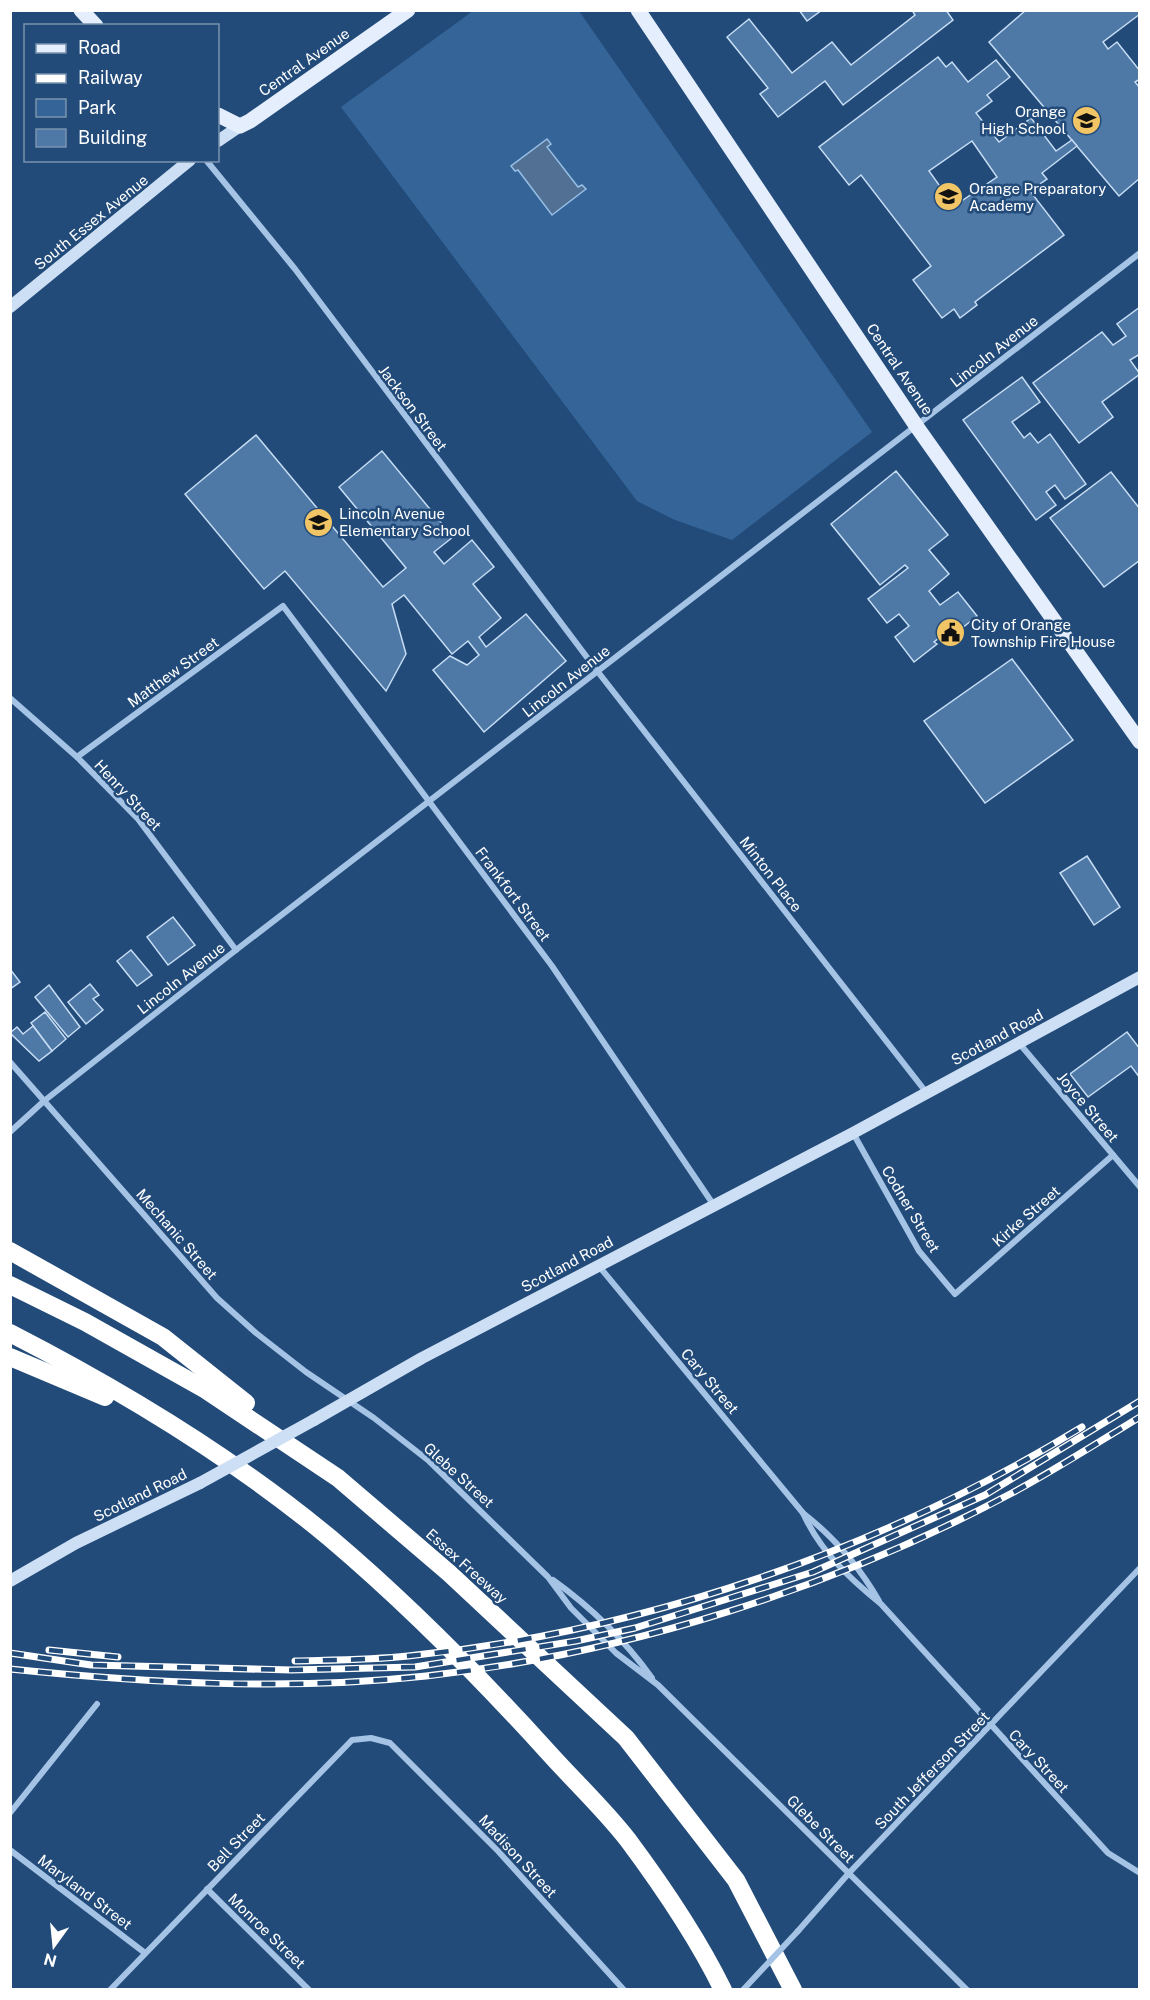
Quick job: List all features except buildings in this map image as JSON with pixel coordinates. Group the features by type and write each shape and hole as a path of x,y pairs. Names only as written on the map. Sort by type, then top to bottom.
{"highway":[{"path":"10,1251 163,1337 338,1478"},
{"name":"Essex Freeway","path":"10,1285 85,1322 206,1390 338,1478 449,1573 626,1738 736,1880 793,1989"},
{"path":"10,1333 63,1360 172,1426 265,1489 329,1538 415,1615 500,1699 627,1839 704,1952 723,1989"},
{"path":"10,1357 172,1426"}],"main road":[{"path":"81,10 94,24"},
{"name":"Central Avenue","path":"240,126 274,105 408,10"},
{"name":"Central Avenue","path":"638,10 917,427 1140,742"},
{"path":"219,116 240,126 219,140"},
{"name":"South Essex Avenue","path":"10,307 188,162"},
{"name":"Scotland Road","path":"10,1581 76,1543 200,1483 347,1400 1140,977"}],"street":[{"name":"Jackson Street","path":"208,162 295,269 598,672"},
{"name":"Lincoln Avenue","path":"10,1132 44,1101 236,950 1140,253"},
{"name":"Matthew Street","path":"77,757 283,606"},
{"name":"Frankfort Street","path":"283,606 552,966 713,1204"},
{"name":"Minton Place","path":"598,672 926,1092"},
{"name":"Henry Street","path":"10,698 77,757 138,819 236,950"},
{"name":"Joyce Street","path":"1018,1043 1140,1186"},
{"name":"Mechanic Street","path":"10,1062 217,1298 256,1333 347,1400"},
{"name":"Codner Street","path":"852,1132 919,1251 955,1294"},
{"name":"Kirke Street","path":"955,1294 1113,1155"},
{"name":"Cary Street","path":"598,1265 803,1513 828,1532 863,1573 880,1604"},
{"name":"Glebe Street","path":"347,1400 429,1461 548,1576 587,1605 621,1638 658,1685 967,1989"},
{"name":"Cary Street","path":"803,1513 814,1537 851,1580 880,1604 1108,1853 1140,1873"},
{"name":"South Jefferson Street","path":"743,1989 849,1873 1140,1568"},
{"name":"Glebe Street","path":"548,1576 571,1608 616,1653 658,1685"},
{"path":"10,1813 97,1704"},
{"name":"Bell Street","path":"110,1989 352,1740 371,1738 390,1743"},
{"name":"Madison Street","path":"390,1743 498,1851 624,1989"},
{"name":"Maryland Street","path":"10,1850 145,1953"},
{"name":"Monroe Street","path":"207,1890 309,1989"}],"green space":[{"path":"473,11 579,11 872,432 732,540 675,520 637,501 341,107"}],"shaded area":[{"path":"547,139 551,144 547,147 578,187 582,185 586,189 552,215 518,170 515,171 511,166"}],"railway":[{"path":"10,1653 91,1665 291,1670 415,1667 576,1641 635,1628 813,1572 985,1495 1140,1401"},
{"path":"10,1669 166,1681 322,1683 426,1676 501,1666 577,1651 727,1612 873,1559 1012,1493 1140,1417"},
{"path":"295,1661 408,1656 496,1644 584,1627 671,1605 757,1579 842,1547 925,1511 1005,1471 1082,1427"},
{"path":"49,1650 118,1657"}],"place":[{"name":"Orange High School","path":"1087,120"},
{"name":"Orange Preparatory Academy","path":"948,197"},
{"name":"Lincoln Avenue Elementary School","path":"318,522"},
{"name":"City of Orange Township Fire House","path":"950,633"}]}
